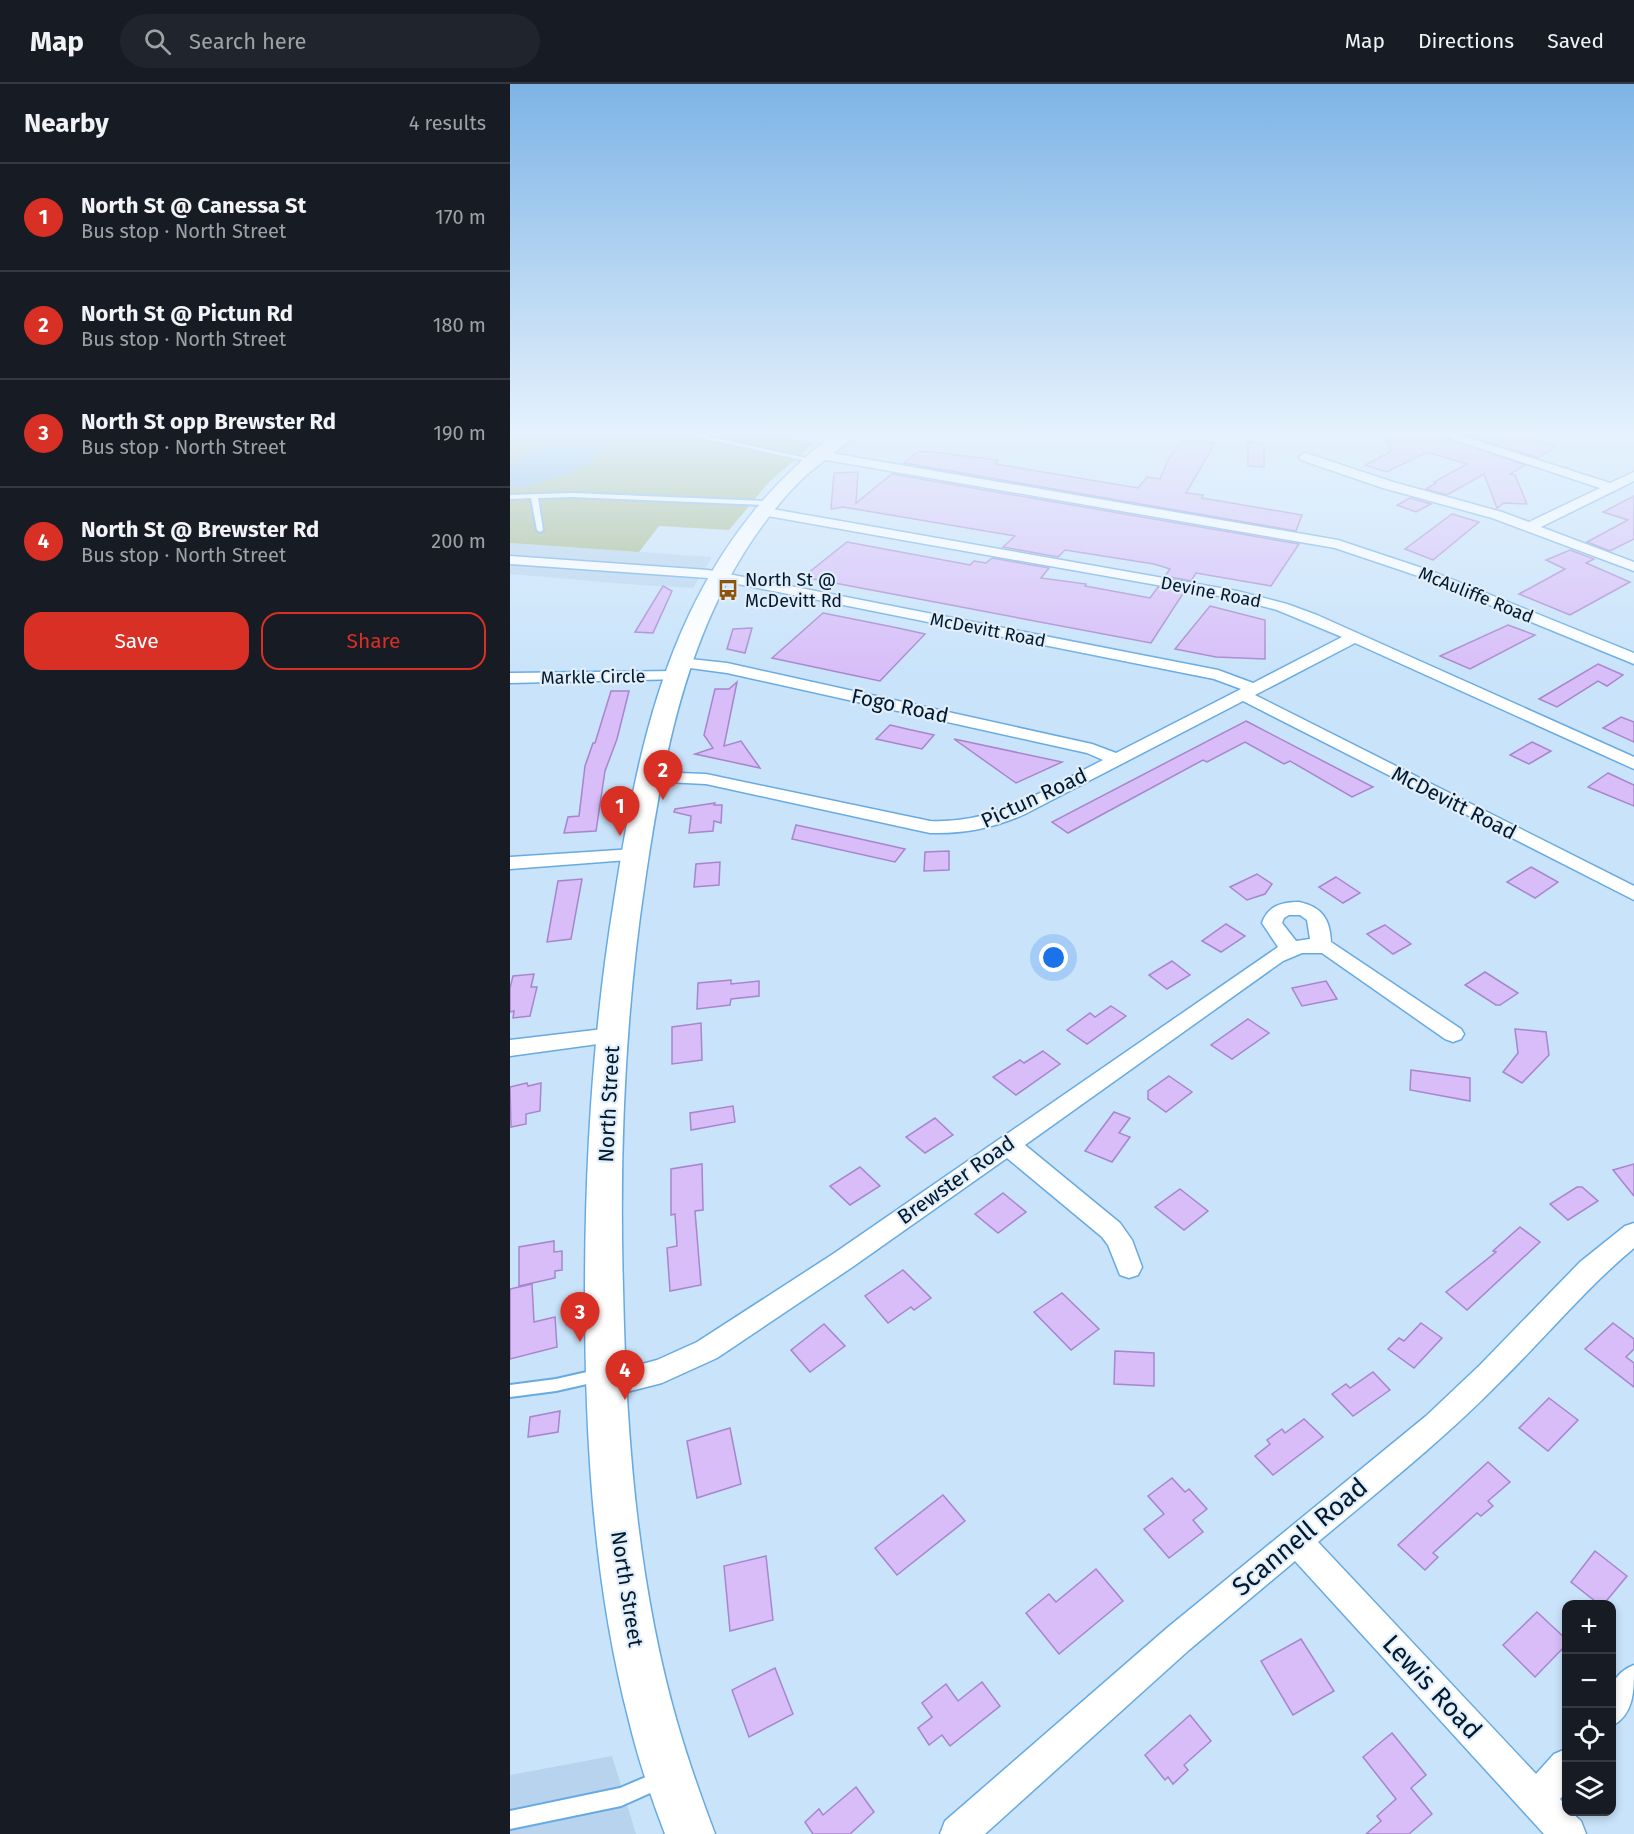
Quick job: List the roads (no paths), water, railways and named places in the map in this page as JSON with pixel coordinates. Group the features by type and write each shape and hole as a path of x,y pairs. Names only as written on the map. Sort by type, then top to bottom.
{"main road":[{"name":"North Street","path":"686,1832 668,1776 644,1683 626,1596 615,1512 607,1379 603,1245 612,1036 634,855 664,715 678,670 720,576 760,514"}],"street":[{"name":"Devine Road","path":"800,514 1249,598 1293,610 1634,764"},
{"name":"McAuliffe Road","path":"1156,514 1338,544 1446,582 1634,659"},
{"path":"1487,514 1530,527 1634,567"},
{"path":"1530,527 1557,514"},
{"name":"McDevitt Road","path":"510,560 682,571 720,576 1218,675 1634,894"},
{"name":"Pictun Road","path":"651,777 706,779 924,826 955,828 997,820 1354,637"},
{"name":"Fogo Road","path":"678,670 711,665 739,670 1092,749 1117,759"},
{"name":"Markle Circle","path":"510,678 678,670"},
{"path":"510,863 634,855"},
{"path":"1292,948 1277,933 1272,923 1275,914 1289,908 1306,910 1317,918 1321,946"},
{"name":"Brewster Road","path":"607,1379 662,1371 707,1350 810,1283 1276,956 1292,948 1321,946 1345,957 1453,1034"},
{"path":"510,1048 612,1036"},
{"path":"1007,1144 1110,1230 1119,1240 1129,1267"},
{"name":"Scannell Road","path":"958,1834 1154,1660 1455,1408 1589,1270 1634,1233"},
{"name":"Lewis Road","path":"1296,1540 1568,1834"},
{"path":"1612,1708 1634,1681"},
{"path":"1537,1799 1562,1771"}],"lane":[{"path":"537,514 540,530"},
{"path":"510,1392 607,1379"},
{"path":"510,1820 621,1797 668,1776"}],"place":[{"name":"North St @ McDevitt Rd","path":"728,590"},
{"name":"North St @ Pictun Rd","path":"663,800"},
{"name":"North St @ Canessa St","path":"620,836"},
{"name":"North St opp Brewster Rd","path":"580,1342"},
{"name":"North St @ Brewster Rd","path":"625,1400"}]}
